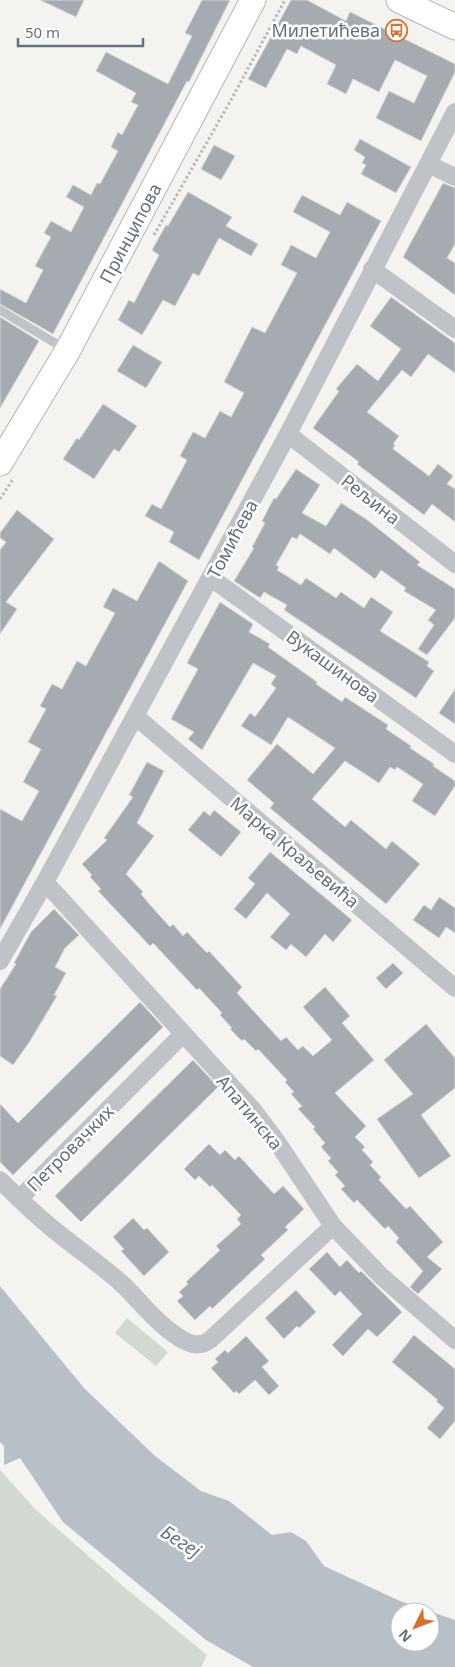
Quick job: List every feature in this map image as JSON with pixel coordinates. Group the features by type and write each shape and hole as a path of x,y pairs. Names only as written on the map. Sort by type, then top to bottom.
{"street":[{"name":"Принципова","path":"0,462 68,350 253,0"},
{"path":"399,0 455,27"},
{"name":"Томићева","path":"0,961 211,578 455,112"},
{"path":"428,164 455,178"},
{"path":"372,270 455,329"},
{"name":"Рељина","path":"288,434 455,564"},
{"name":"Вукашинова","path":"211,578 455,754"},
{"name":"Марка Краљевића","path":"135,716 455,988"},
{"name":"Апатинска","path":"45,882 258,1117 333,1226 381,1276 455,1340"},
{"name":"Петровачких","path":"183,1034 19,1200 117,1280 160,1322 177,1335 194,1344 208,1342 333,1226"},
{"path":"0,1180 19,1200"}],"lane":[{"path":"0,310 68,350"}],"shaded area":[{"path":"127,1318 168,1352 156,1366 115,1333"},
{"path":"0,1470 37,1511 124,1587 207,1655 201,1667 0,1667"}],"water":[{"name":"Бегеј","path":"0,1286 84,1388 155,1456 201,1491 229,1501 272,1535 291,1532 306,1541 324,1566 403,1602 390,1602 390,1652 440,1652 440,1615 455,1620 455,1667 253,1667 206,1640 63,1522 20,1458 4,1465 4,1446 0,1442"}],"building":[{"path":"40,0 84,0 76,17"},
{"path":"202,0 230,0 189,82 187,81 53,334 0,304 0,289 26,303 43,270 35,266 51,237 44,233 51,221 71,232 84,207 66,197 73,185 91,195 97,183 100,184 118,151 111,147 118,132 122,135 138,105 131,102 136,93 96,71 106,52 168,84 192,36 185,33"},
{"path":"291,0 307,0 346,21 350,12 455,64 455,72 421,141 376,118 389,91 414,103 427,76 395,60 379,92 353,79 346,94 327,84 336,65 301,46 297,54 287,49 266,88 248,79"},
{"path":"360,139 411,167 396,193 361,174 366,165 362,163 365,157 354,150"},
{"path":"214,145 235,156 221,180 201,169"},
{"path":"443,183 455,188 455,244 447,258 455,263 455,295 403,257"},
{"path":"188,192 232,217 226,226 258,244 251,256 219,238 199,276 193,273 175,306 163,300 142,335 118,320 129,300 134,303 159,255 152,250"},
{"path":"302,195 340,215 347,202 381,221 199,560 169,542 174,532 145,516 152,504 161,509 187,460 180,456 193,432 205,438 220,411 231,417 244,393 224,382 252,327 265,333 297,273 281,265 291,245 316,258 330,232 293,212"},
{"path":"391,297 455,343 455,373 428,354 411,377 402,370 367,412 399,436 393,444 395,445 393,449 429,476 438,464 453,476 447,484 455,489 455,522 432,504 424,515 357,464 359,462 313,428 339,391 336,389 357,364 378,381 401,349 370,326"},
{"path":"0,317 39,341 0,408"},
{"path":"133,345 162,362 146,388 117,371"},
{"path":"103,404 137,426 119,452 114,449 94,479 63,459 77,438 79,440"},
{"path":"296,469 320,485 302,513 326,526 341,503 366,519 420,562 417,565 455,589 455,618 427,655 418,649 434,625 428,620 436,610 404,591 406,588 381,570 375,579 334,548 330,554 300,534 297,539 292,537 276,565 279,567 277,570 301,585 306,578 336,598 341,592 364,608 371,597 393,612 380,631 429,662 427,666 434,671 416,698 284,610 287,605 264,592 260,598 234,581 254,548 252,547 265,523 262,521 274,498 276,499"},
{"path":"17,510 54,539 6,602 17,609 0,634 0,550 6,542 0,538 0,533"},
{"path":"159,561 188,581 0,929 0,809 22,821 39,791 23,782 41,749 28,742 46,709 40,706 52,684 62,689 77,661 86,666 115,613 103,607 113,588 137,601"},
{"path":"220,602 253,624 249,632 270,644 268,647 317,682 316,684 342,702 345,697 388,725 386,729 455,781 455,786 435,816 412,801 423,784 397,767 395,770 390,767 379,783 345,761 312,799 345,827 351,820 386,849 392,841 420,864 386,904 270,808 274,803 247,780 277,744 313,774 335,748 288,717 271,745 241,726 250,713 255,717 276,688 271,684 276,676 253,663 202,750 188,739 194,732 171,719 198,669 187,663"},
{"path":"455,689 455,724 439,713"},
{"path":"147,762 164,771 137,823 154,836 126,874 143,892 141,894 170,927 173,924 183,936 187,932 207,953 209,951 242,987 237,993 281,1041 286,1037 298,1050 303,1046 313,1056 332,1040 303,1007 325,987 350,1016 342,1023 374,1060 335,1093 366,1126 355,1137 365,1147 362,1150 373,1162 370,1165 381,1177 379,1180 406,1209 410,1206 443,1242 427,1257 442,1269 418,1294 410,1287 423,1271 396,1242 399,1238 388,1226 385,1229 357,1200 354,1203 341,1189 345,1186 335,1175 338,1172 328,1161 331,1158 321,1147 325,1143 313,1129 315,1127 298,1109 302,1106 291,1094 294,1092 285,1082 287,1080 258,1049 256,1051 244,1039 242,1041 230,1029 232,1028 220,1015 222,1013 199,988 197,990 153,943 150,946 98,891 101,889 82,864 107,840 104,838 133,797 129,795"},
{"path":"214,810 241,832 221,857 188,830 204,811 210,816"},
{"path":"270,852 352,920 333,942 325,934 306,957 291,944 286,950 270,937 290,914 267,893 246,919 234,909 255,884 248,878"},
{"path":"439,897 455,908 455,933 446,927 439,938 413,920 424,905 431,910"},
{"path":"54,909 79,935 65,948 55,967 66,973 54,995 57,996 13,1065 0,1056 0,989 16,964 14,963 31,932"},
{"path":"393,963 403,973 386,989 376,978"},
{"path":"140,1002 163,1027 13,1175 0,1162 0,1104 18,1123"},
{"path":"426,1024 455,1058 455,1088 421,1115 451,1156 419,1178 377,1119 413,1094 384,1060"},
{"path":"193,1060 218,1087 81,1222 55,1196"},
{"path":"209,1144 220,1155 225,1150 235,1160 239,1156 274,1194 283,1186 304,1209 285,1227 288,1230 261,1255 265,1259 212,1309 210,1306 195,1320 177,1301 183,1296 179,1292 188,1284 186,1282 220,1250 216,1246 241,1224 237,1219 241,1215 212,1185 210,1187 199,1176 195,1180 184,1169"},
{"path":"133,1218 144,1230 147,1228 169,1252 144,1276 121,1251 124,1249 113,1237"},
{"path":"327,1252 340,1267 347,1260 359,1273 361,1271 402,1312 377,1337 368,1329 343,1356 332,1345 362,1314 340,1291 335,1296 309,1269"},
{"path":"296,1290 316,1312 299,1328 297,1326 284,1339 265,1318"},
{"path":"414,1335 455,1369 455,1421 440,1439 427,1428 444,1408 436,1401 438,1400 392,1362"},
{"path":"246,1336 269,1361 262,1367 279,1386 269,1395 255,1380 239,1394 236,1391 234,1393 211,1368 218,1362 215,1359 225,1350 228,1353"}],"place":[{"name":"Милетићева","path":"396,30"}]}
